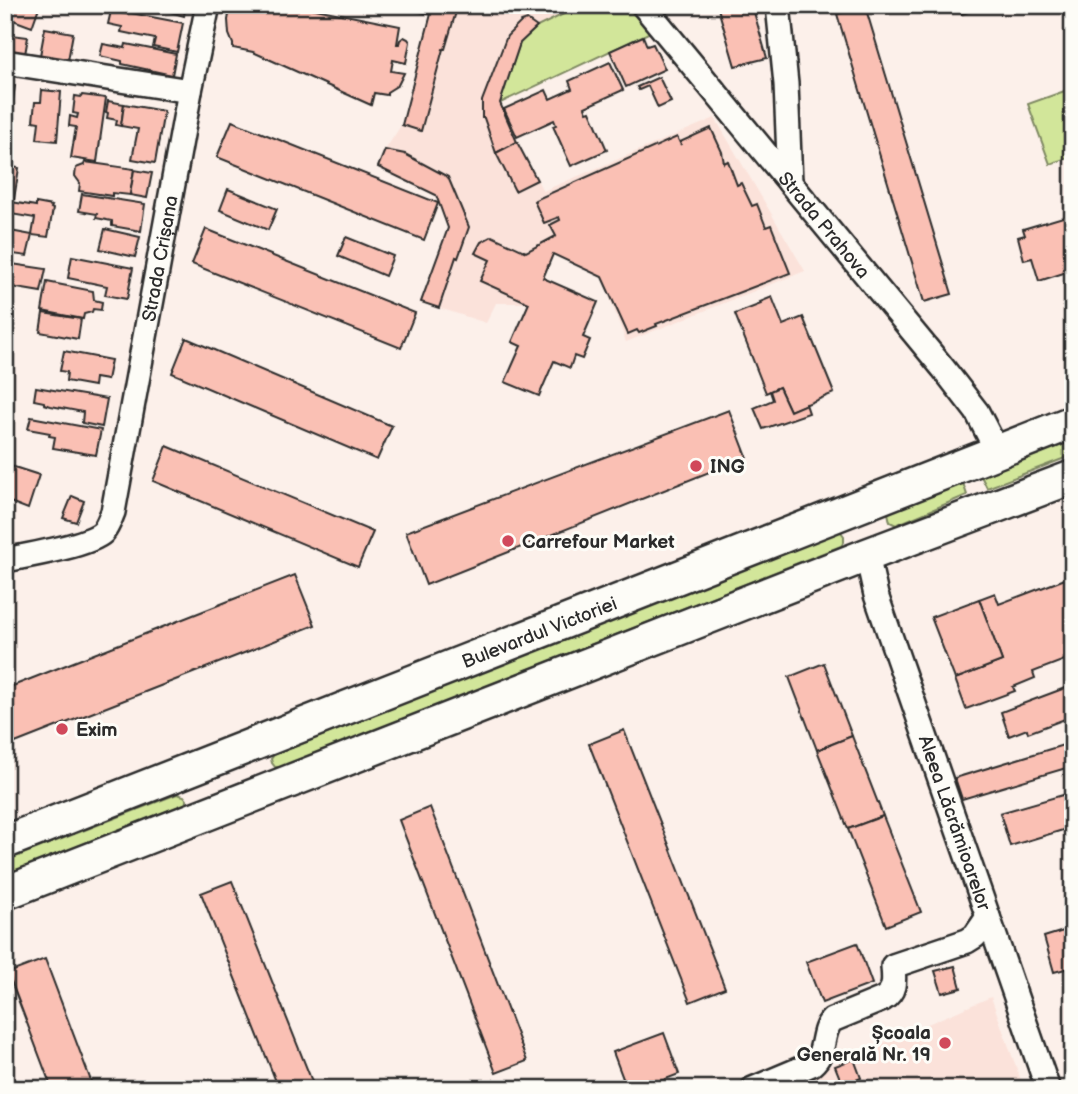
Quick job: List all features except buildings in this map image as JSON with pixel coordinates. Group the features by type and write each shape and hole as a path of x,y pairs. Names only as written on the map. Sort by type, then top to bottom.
{"main road":[{"name":"Bulevardul Victoriei","path":"5,842 1073,422"},
{"path":"5,893 1073,477"},
{"path":"850,510 867,555"},
{"path":"231,754 248,798"}],"street":[{"name":"Strada Crișana","path":"5,561 88,541 102,532 113,512 208,5"},
{"name":"Strada Prahova","path":"643,5 977,412 998,452"},
{"path":"778,5 786,84 790,183"},
{"path":"5,62 190,90"},
{"name":"Aleea Lăcrămioarelor","path":"867,555 876,595 1048,1089"},
{"path":"753,1089 818,1059 823,1048 825,1031 832,1020 891,994 895,985 893,965 967,941 975,936 988,917"}],"shaded area":[{"path":"432,5 551,5 560,16 537,27 500,103 543,191 715,118 805,271 626,342 602,277 554,254 529,303 496,303 486,323 421,302 448,228 436,195 378,167 385,150 402,124"},
{"name":"Școala Generală Nr. 19","path":"991,997 1024,1089 775,1089"}],"green space":[{"path":"582,5 633,5 655,30 500,103 520,43 537,27"},
{"path":"1073,88 1073,156 1050,164 1028,104"},
{"path":"1073,440 1073,455 987,488 981,476"},
{"path":"963,483 967,495 896,525 890,522 888,513 896,507"},
{"path":"835,531 844,536 841,546 281,767 275,767 272,763 274,755"},
{"path":"177,794 184,796 187,800 185,804 5,875 5,861"}],"place":[{"name":"ING","path":"696,466"},
{"name":"Carrefour Market","path":"508,541"},
{"name":"Exim","path":"62,729"},
{"name":"Școala Generală Nr. 19","path":"945,1043"}]}
